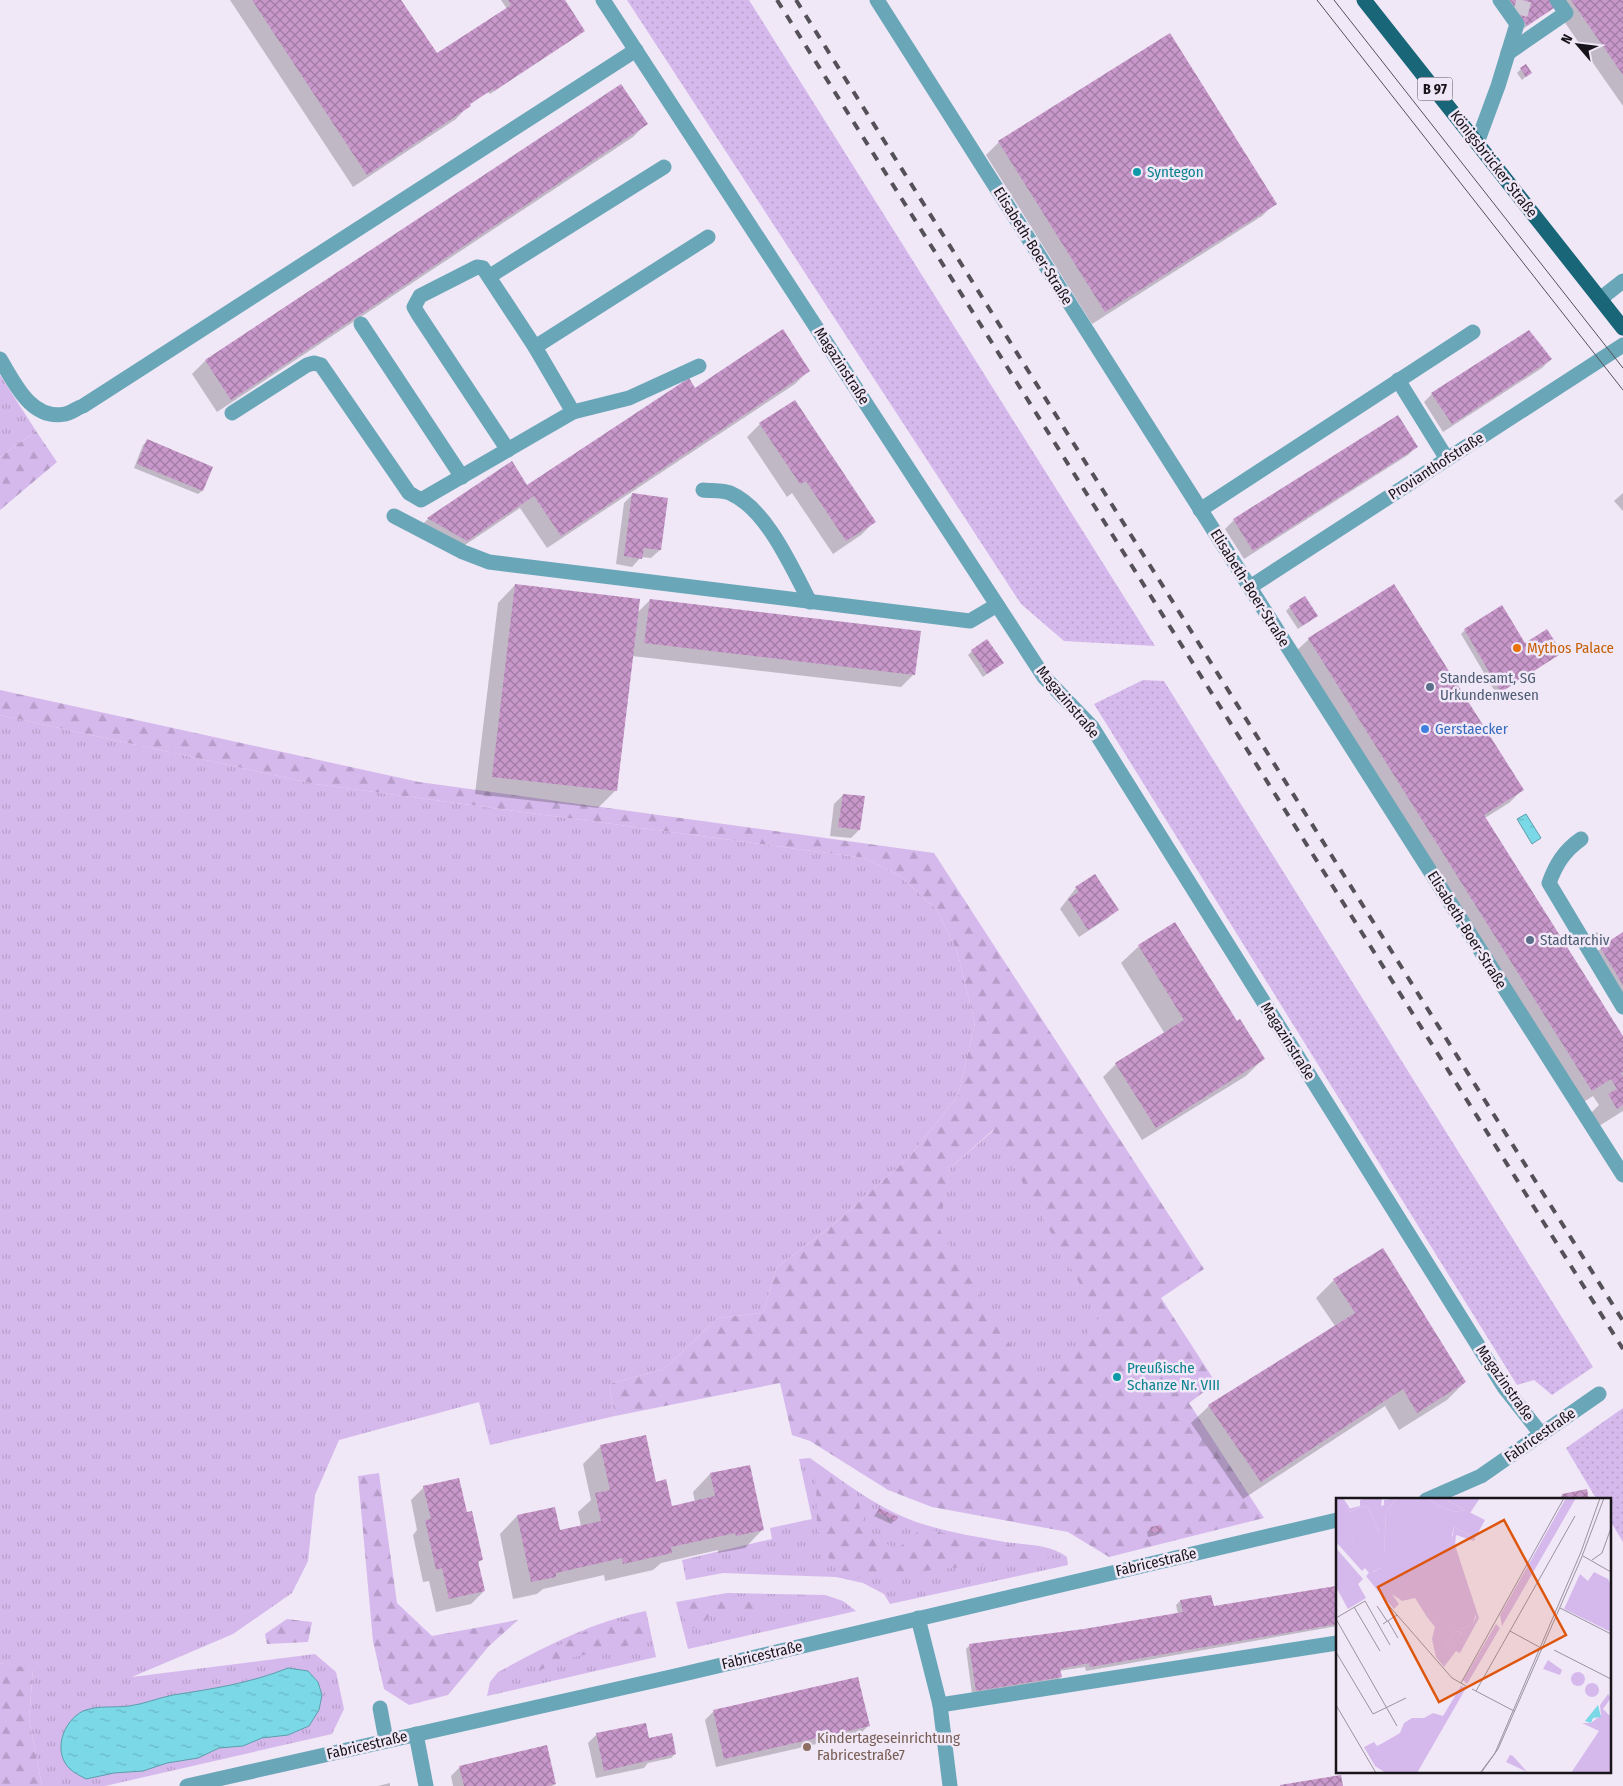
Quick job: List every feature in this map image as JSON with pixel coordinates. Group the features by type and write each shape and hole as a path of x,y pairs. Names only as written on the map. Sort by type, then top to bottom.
{"main road":[{"name":"Königsbrücker Straße","path":"1364,0 1623,328"}],"street":[{"name":"Magazinstraße","path":"604,0 1044,677 1092,727 1504,1387 1541,1434"},
{"name":"Elisabeth-Boer-Straße","path":"877,0 1623,1175"},
{"path":"1478,143 1518,19 1500,0"},
{"path":"1508,53 1566,13 1557,0"},
{"path":"0,359 24,398 35,407 48,413 65,414 83,406 636,50"},
{"path":"490,276 664,167"},
{"path":"535,347 708,238"},
{"path":"508,450 414,307 415,301 420,296 477,267 483,268 535,347 573,412"},
{"path":"1600,299 1623,281"},
{"path":"361,324 462,477"},
{"path":"1200,510 1473,332"},
{"name":"Provianthofstraße","path":"1250,587 1623,345"},
{"path":"232,412 307,365 314,363 321,365 327,371 409,493 420,500 426,499 573,412 629,398 699,366"},
{"path":"1398,380 1447,459"},
{"path":"703,490 729,493 747,504 771,532 810,602"},
{"path":"394,516 463,552 489,562 970,621 998,605"},
{"path":"1581,839 1568,848 1557,862 1549,883 1623,1006"},
{"name":"Fabricestraße","path":"1431,1498 1481,1476 1599,1394"},
{"name":"Fabricestraße","path":"187,1786 1336,1520"},
{"path":"918,1618 940,1706 950,1786"},
{"path":"940,1706 1336,1643"},
{"path":"380,1708 386,1740"},
{"path":"416,1734 426,1786"}],"green space":[{"path":"627,0 749,0 1155,646 1064,641 1021,604"},
{"path":"0,375 36,431 0,457"},
{"path":"36,431 57,462 0,510 0,457"},
{"path":"1143,680 1164,681 1593,1367 1552,1395 1534,1380 1517,1385 1094,704"},
{"path":"0,690 419,782 934,853 1204,1269 1161,1298 1216,1383 1189,1403 1264,1518 1109,1557 1068,1532 932,1507 888,1490 810,1441 792,1435 780,1383 615,1416 609,1384 664,1369 718,1318 763,1313 777,1267 833,1225 909,1157 958,1096 975,1023 957,951 936,909 900,876 865,858 315,784 0,715","holes":["993,1130 1099,1318 1040,1393 939,1229 950,1168"]},
{"path":"0,715 315,784 865,858 900,876 936,909 957,951 975,1023 958,1096 909,1157 833,1225 777,1267 763,1313 718,1318 664,1369 609,1384 615,1416 490,1445 479,1402 339,1440 315,1495 308,1561 292,1593 233,1634 132,1677 315,1654 336,1672 344,1709 332,1734 105,1786 42,1786 29,1719 33,1670 0,1663"},
{"path":"994,1130 1100,1319 1040,1394 938,1229 950,1168"},
{"path":"1623,1408 1623,1542 1610,1521 1610,1498 1596,1498 1566,1448"},
{"path":"810,1458 851,1487 895,1513 955,1533 1045,1547 1067,1557 1068,1565 890,1604 884,1594 863,1583 836,1577 723,1573 686,1580 682,1560 772,1539 770,1528 812,1519 799,1459"},
{"path":"379,1473 397,1603 432,1636 518,1620 489,1646 448,1695 409,1705 384,1689 373,1641 358,1476"},
{"path":"828,1473 857,1497 866,1530 896,1550 922,1528 973,1540 1043,1550 1049,1558 855,1578 831,1564 817,1527 816,1478"},
{"path":"727,1593 825,1595 843,1601 856,1611 688,1649 676,1602"},
{"path":"728,1596 767,1598 766,1611 750,1618 734,1612 714,1610 701,1626 687,1630 681,1604"},
{"path":"646,1611 656,1657 487,1696 490,1682 498,1672 588,1628"},
{"path":"644,1614 649,1641 560,1660 539,1671 533,1659 590,1629"},
{"path":"287,1619 312,1622 308,1642 267,1644 265,1634"},
{"path":"0,1663 33,1669 29,1719 42,1786 0,1786"}],"water":[{"path":"1526,814 1541,838 1532,844 1517,819"},
{"path":"288,1668 308,1671 318,1682 322,1695 319,1710 309,1726 288,1735 262,1738 243,1746 219,1748 198,1758 167,1763 143,1771 114,1773 86,1779 72,1770 65,1762 61,1746 62,1737 70,1722 83,1711 94,1708 135,1705 173,1695 231,1685 260,1678"}],"building":[{"path":"252,0 401,0 437,53 511,5 508,0 565,0 585,31 494,91 493,89 470,104 471,106 367,175"},
{"path":"1510,0 1552,0 1557,6 1527,26"},
{"path":"1571,0 1623,0 1623,75"},
{"name":"Syntegon","path":"1170,33 1277,204 1105,312 998,141"},
{"path":"1526,64 1532,73 1526,77 1520,68"},
{"path":"621,84 648,124 231,400 205,360"},
{"path":"783,329 810,371 561,536 534,496 467,541 427,518 512,461 527,485 689,378 695,388"},
{"path":"1529,330 1552,359 1452,424 1431,393"},
{"path":"795,400 876,522 846,541 806,481 800,484 759,423"},
{"path":"1398,415 1418,447 1253,551 1233,519"},
{"path":"147,439 213,467 203,491 137,464"},
{"path":"632,493 668,498 661,550 644,548 642,559 624,556"},
{"path":"515,584 640,599 617,791 492,777"},
{"name":"Gerstaecker","path":"1394,584 1524,790 1484,815 1623,1036 1623,1072 1621,1073 1623,1077 1623,1105 1617,1109 1608,1094 1617,1089 1611,1079 1592,1091 1308,638"},
{"path":"1305,596 1318,616 1302,626 1289,606"},
{"path":"650,599 921,631 915,675 644,643"},
{"name":"Mythos Palace","path":"1502,605 1525,643 1547,629 1562,653 1501,692 1464,629"},
{"path":"987,639 1004,663 987,674 971,650"},
{"path":"843,794 865,796 860,830 838,827"},
{"path":"1095,874 1119,910 1088,930 1068,899 1079,892 1075,887"},
{"path":"1175,922 1237,1021 1240,1019 1265,1059 1156,1128 1115,1063 1184,1020 1138,945"},
{"path":"1623,932 1623,985 1600,947"},
{"path":"1383,1248 1466,1382 1417,1413 1403,1389 1261,1482 1208,1405 1355,1313 1333,1279"},
{"path":"646,1435 656,1482 666,1479 672,1506 715,1496 710,1473 750,1465 764,1530 736,1536 735,1533 671,1547 672,1553 623,1564 622,1558 556,1573 556,1577 531,1582 517,1515 555,1507 560,1530 601,1521 595,1493 610,1490 600,1445"},
{"path":"459,1478 467,1512 472,1511 483,1560 478,1561 485,1591 449,1599 442,1568 436,1570 425,1520 431,1519 423,1486"},
{"path":"1587,1489 1589,1498 1563,1498 1562,1494"},
{"path":"879,1508 898,1517 896,1521 877,1512"},
{"path":"1161,1525 1162,1532 1151,1533 1150,1527"},
{"path":"1336,1586 1336,1624 1090,1667 1089,1663 1060,1669 1062,1677 976,1691 969,1644 1084,1629 1183,1612 1180,1600 1211,1595 1214,1606"},
{"path":"858,1677 870,1726 724,1759 713,1710"},
{"path":"646,1723 649,1738 672,1733 676,1754 604,1771 596,1733"},
{"path":"547,1745 556,1784 547,1786 464,1786 459,1766"},
{"path":"1341,1775 1343,1786 1280,1786 1280,1785"}],"tunnel":[{"path":"1520,15 1524,0"}],"tram line":[{"path":"1317,0 1623,390"},
{"path":"1334,0 1623,368"}],"railway":[{"path":"777,0 1623,1349"},
{"path":"796,0 1623,1321"}],"place":[{"name":"Syntegon","path":"1137,172"},
{"name":"Mythos Palace","path":"1517,648"},
{"name":"Standesamt, SG Urkundenwesen","path":"1430,687"},
{"name":"Gerstaecker","path":"1425,729"},
{"name":"Stadtarchiv","path":"1530,940"},
{"name":"Preußische Schanze Nr. VIII","path":"1117,1377"},
{"name":"Kindertageseinrichtung Fabricestraße7","path":"807,1747"}]}
